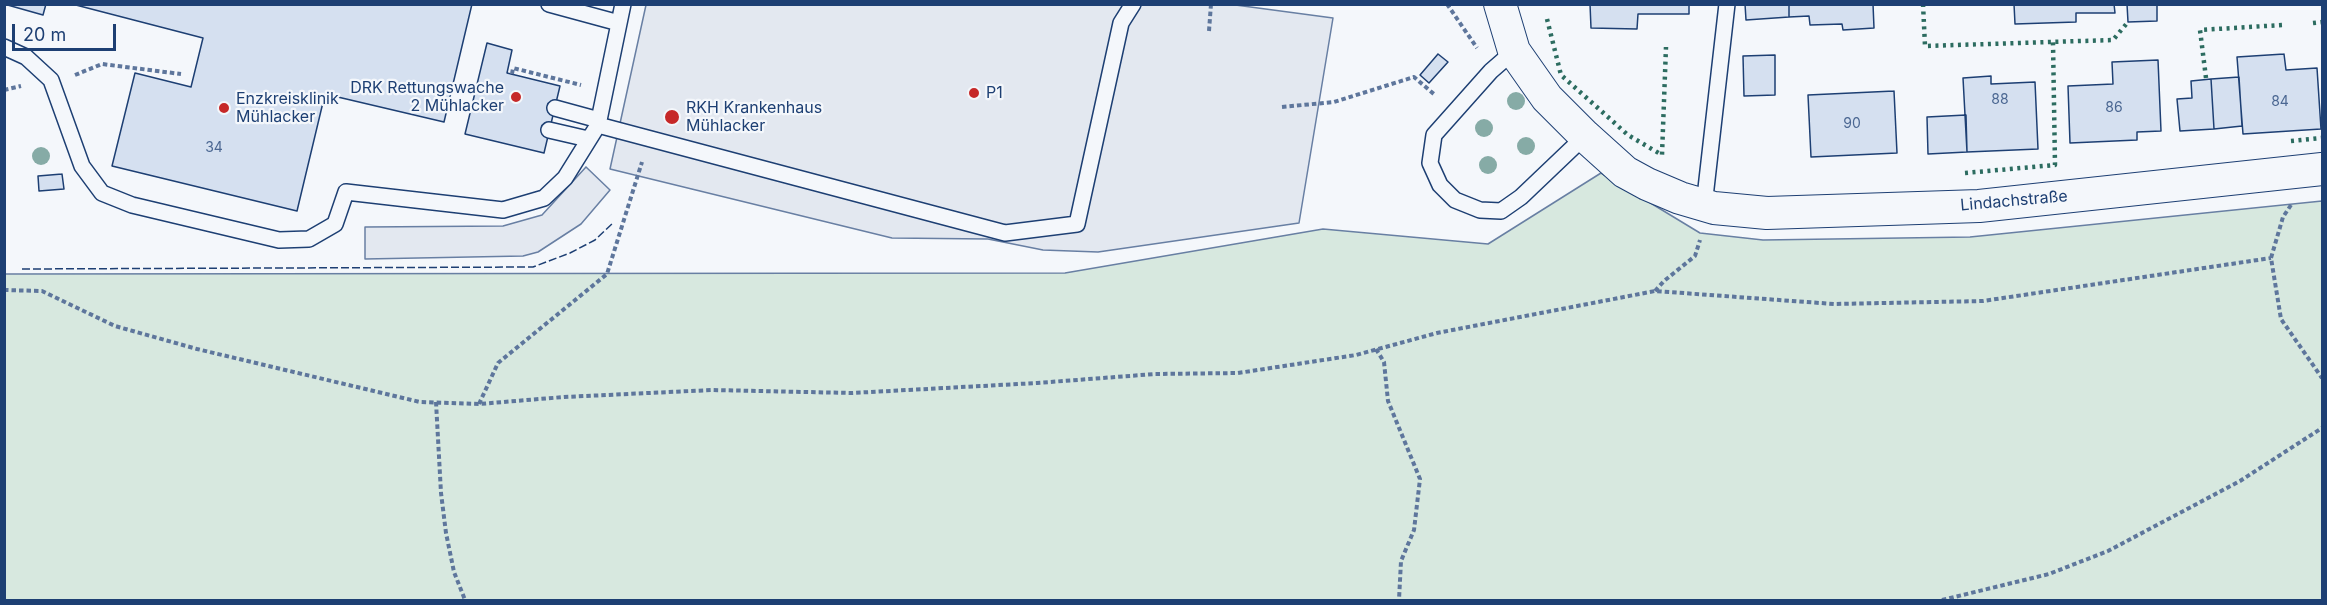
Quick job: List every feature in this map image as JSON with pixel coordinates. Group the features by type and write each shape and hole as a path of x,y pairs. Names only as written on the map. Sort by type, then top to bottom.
{"street":[{"name":"Lindachstraße","path":"1500,4 1502,61 1547,98 1625,172 1647,184 1697,203 1767,213 1979,206 2321,169"}],"lane":[{"path":"549,4 619,22"},
{"path":"4,47 26,57 51,80 82,166 102,193 132,205 279,240 309,239 335,224 346,192 503,210 544,198 565,178 598,122 623,4"},
{"path":"555,108 649,139 1005,233 1077,224 1121,22 1133,4"},
{"path":"1697,203 1727,4"},
{"path":"1502,61 1434,135 1430,163 1440,185 1455,200 1480,210 1501,211 1521,197 1585,136"},
{"path":"549,130 588,139"}],"path":[{"path":"1209,31 1211,4"},
{"path":"1447,4 1502,61"},
{"path":"51,80 68,78 102,64 181,74"},
{"path":"512,74 513,68 605,91"},
{"path":"1282,107 1334,102 1414,77 1455,110"},
{"path":"479,404 498,363 607,274 649,139"},
{"path":"2321,169 2283,216 2271,258 2282,320 2322,378"},
{"path":"1654,291 1695,256 1700,240 1697,203"},
{"path":"4,290 42,291 115,326 197,349 420,402 479,404 564,397 712,390 852,393 1155,374 1238,373 1356,355 1437,333 1654,291 1834,304 1983,301 2271,258"},
{"path":"1376,349 1384,362 1388,400 1420,479 1414,530 1401,561 1398,600"},
{"path":"436,402 441,493 446,533 454,572 465,600"},
{"path":"1942,600 2049,574 2108,551 2240,481 2322,428"}],"shaded area":[{"name":"P1","path":"1228,4 1333,18 1299,223 1098,252 1043,250 988,239 892,238 610,169 646,5"},
{"path":"586,167 610,190 581,224 538,252 523,256 365,259 365,227 503,226 542,215"},
{"path":"1601,173 1700,233 1763,240 1970,237 2322,201 2322,600 5,600 4,274 1065,273 1323,229 1488,244"}],"building":[{"path":"4,4 46,4 43,15"},
{"name":"Enzkreisklinik Mühlacker","path":"72,4 472,4 444,122 325,94 297,211 112,166 135,73 191,87 203,38"},
{"path":"1590,4 1689,4 1689,14 1638,14 1637,29 1591,28"},
{"path":"1745,4 1789,4 1789,17 1746,20"},
{"path":"1789,4 1873,4 1874,28 1843,30 1842,24 1810,25 1809,16 1789,17"},
{"path":"2014,4 2114,4 2115,13 2076,13 2076,22 2015,24"},
{"path":"2127,4 2157,4 2157,21 2128,22"},
{"name":"DRK Rettungswache 2 Mühlacker","path":"487,43 512,50 507,73 560,86 544,153 465,134"},
{"path":"1438,54 1448,62 1429,83 1420,75"},
{"path":"2284,54 2286,70 2317,68 2321,129 2243,134 2237,57"},
{"path":"1775,55 1775,95 1744,96 1743,56"},
{"path":"2158,60 2161,131 2137,132 2137,140 2070,143 2068,86 2113,84 2112,62"},
{"path":"1991,76 1991,84 2035,82 2038,149 1967,152 1963,78"},
{"path":"2239,77 2242,126 2214,129 2211,79"},
{"path":"2211,79 2214,129 2180,131 2177,99 2192,98 2191,81"},
{"path":"1894,91 1897,153 1811,157 1808,95"},
{"path":"1966,115 1967,152 1928,154 1927,117"},
{"path":"62,174 64,189 39,191 38,176"}],"hedge":[{"path":"1923,4 1925,46 2113,40 2128,22"},
{"path":"1547,19 1561,75 1628,135 1662,155 1666,47"},
{"path":"2313,23 2322,22"},
{"path":"2206,78 2200,30 2282,25"},
{"path":"1965,173 2055,165 2053,42"},
{"path":"2291,141 2322,138"}],"fence":[{"path":"22,269 533,267 570,253 595,240 614,222"}],"place":[{"name":"P1","path":"974,93"},
{"name":"DRK Rettungswache 2 Mühlacker","path":"516,97"},
{"name":"Enzkreisklinik Mühlacker","path":"224,108"},
{"name":"RKH Krankenhaus Mühlacker","path":"672,117"}]}
